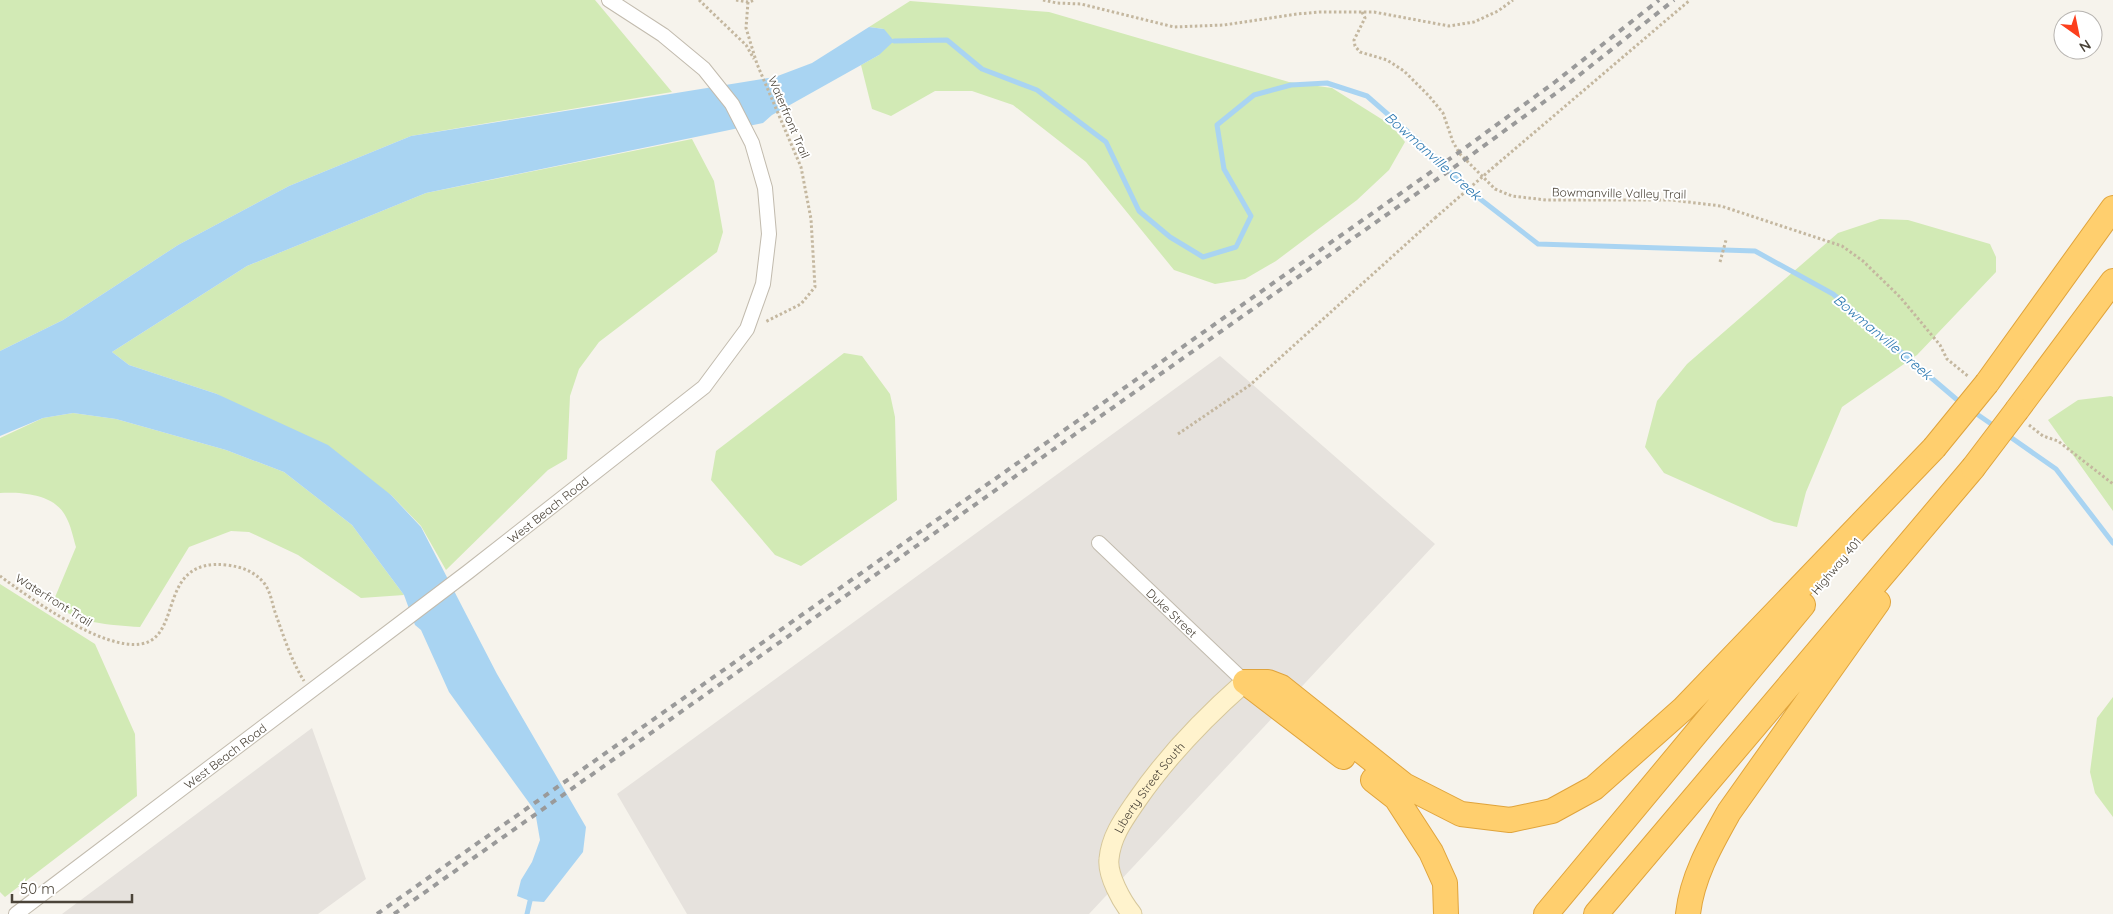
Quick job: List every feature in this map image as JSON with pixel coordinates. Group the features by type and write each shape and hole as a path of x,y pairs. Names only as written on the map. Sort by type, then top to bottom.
{"highway":[{"name":"Highway 401","path":"1546,914 1987,383 2113,208"},
{"path":"1688,914 1690,899 1699,871 1729,812 1973,468 2113,281"},
{"path":"1245,682 1268,682 1281,687 1404,785 1461,814 1510,820 1552,811 1594,788 1683,709 1934,448"},
{"path":"1596,914 1973,468"},
{"path":"1245,682 1396,798 1431,852 1445,883 1446,914"}],"main road":[{"name":"Liberty Street South","path":"1132,914 1122,902 1108,861 1111,844 1119,826 1159,768 1206,717 1245,682"}],"street":[{"name":"West Beach Road","path":"16,914 468,572 704,387 747,329 763,284 769,234 765,188 752,143 732,104 704,69 662,35 609,0"},
{"name":"Duke Street","path":"1099,543 1245,682"}],"path":[{"path":"700,0 746,45 757,64"},
{"path":"736,0 748,2 755,0"},
{"path":"1044,0 1057,3 1081,4 1174,27 1224,25 1297,14 1362,12 1374,12 1449,26 1474,22 1498,11 1513,0"},
{"path":"1178,434 1250,385 1435,218 1690,0"},
{"name":"Waterfront Trail","path":"747,329 802,304 815,287 811,218 801,167 757,64 746,28 748,2"},
{"name":"Bowmanville Valley Trail","path":"1362,12 1365,18 1354,40 1355,46 1360,52 1388,60 1404,71 1429,96 1443,114 1453,142 1460,154 1495,189 1512,196 1546,200 1671,200 1721,206 1842,246 1863,261 1900,297 1940,345"},
{"path":"1720,262 1726,240"},
{"path":"2058,441 2113,484"},
{"name":"Waterfront Trail","path":"0,576 73,624 101,638 132,645 143,644 165,625 178,586 189,574 207,566 220,565 246,570 256,575 268,588 288,650 310,690"}],"shaded area":[{"path":"1220,356 1435,544 1089,914 687,914 617,794"},
{"path":"312,728 366,879 318,914 62,914"}],"green space":[{"path":"0,0 595,0 672,92 411,136 289,186 178,245 63,320 0,351"},
{"path":"910,1 1049,12 1289,82 1332,88 1391,125 1405,142 1389,170 1357,200 1276,261 1245,279 1215,284 1174,270 1086,162 1013,105 972,91 935,91 891,116 872,109 861,65 879,55 884,29 869,27"},
{"path":"692,139 714,181 723,232 717,252 599,342 579,369 570,396 567,459 548,470 446,570 421,526 391,495 217,394 129,365 112,352 247,266 426,193"},
{"path":"1880,219 1908,220 1990,244 1996,257 1996,272 1917,355 1842,407 1806,492 1797,527 1774,522 1664,473 1645,447 1657,401 1687,364 1838,233"},
{"path":"844,353 862,356 890,394 895,417 897,500 801,566 775,555 711,480 716,451"},
{"path":"2113,397 2113,511 2048,420 2078,400"},
{"path":"73,413 116,419 226,450 284,472 352,525 404,595 361,598 298,555 249,532 231,531 189,547 140,627 94,622 72,615 53,602 76,547 69,524 61,509 46,499 28,494 0,493 0,438 43,418"},
{"path":"0,584 95,644 135,734 137,796 5,897 0,892"},
{"path":"2113,697 2113,817 2095,793 2090,772 2097,718"}],"water":[{"path":"869,27 884,29 894,41 879,55 772,115 763,123 426,193 247,266 112,352 129,365 217,394 328,445 391,495 421,527 497,674 586,827 583,852 544,902 530,901 517,896 521,880 532,862 540,840 535,811 449,692 421,630 415,625 404,595 352,525 284,472 226,450 116,419 73,413 43,418 0,436 0,351 63,320 178,245 289,186 411,136 775,77 812,63"}],"waterway":[{"name":"Bowmanville Creek","path":"894,41 947,40 982,69 1037,90 1106,142 1139,211 1170,237 1203,257 1236,247 1251,216 1224,169 1217,125 1254,95 1291,85 1327,83 1367,96 1416,139 1466,188 1538,244 1755,251 1833,294 1962,404"},
{"name":"Bowmanville Creek","path":"1971,410 1997,428"},
{"name":"Bowmanville Creek","path":"2006,434 2056,469 2113,543"},
{"path":"527,914 530,901"}],"railway":[{"path":"377,914 1465,148 1555,82 1659,0"},
{"path":"394,914 1470,156 1563,88 1674,0"}]}
